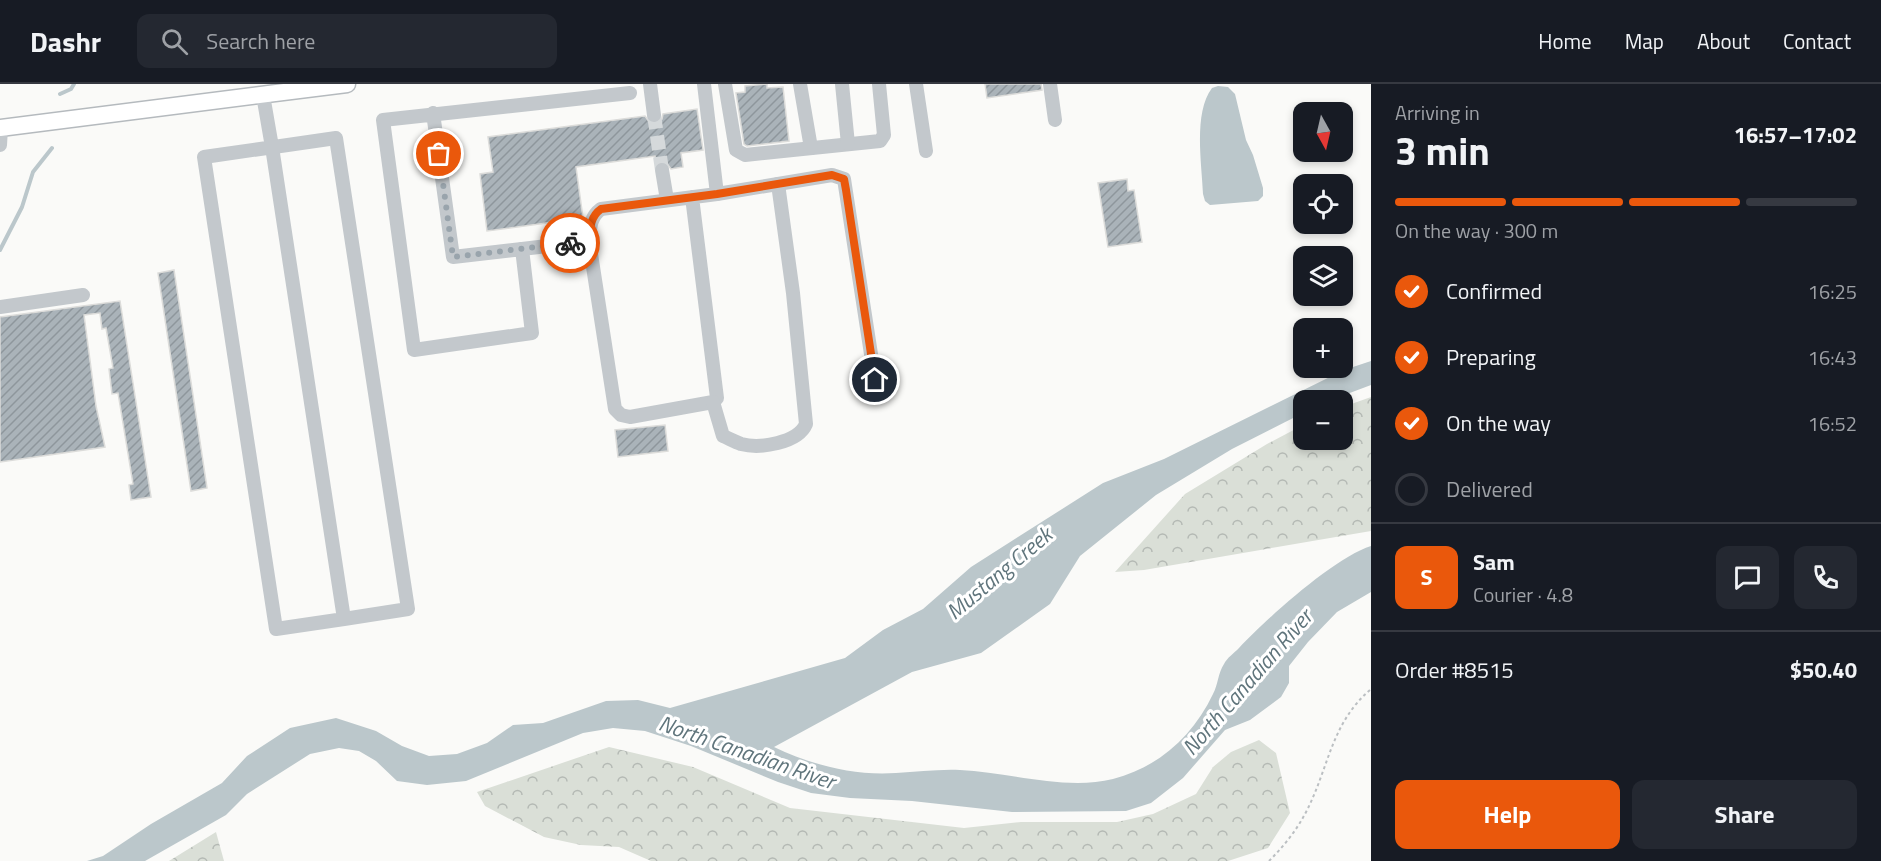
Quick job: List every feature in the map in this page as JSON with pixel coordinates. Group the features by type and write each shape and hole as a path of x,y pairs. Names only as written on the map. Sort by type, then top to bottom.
{"main road":[{"path":"1,128 347,84"}],"lane":[{"path":"650,84 654,115"},
{"path":"704,84 717,194"},
{"path":"725,84 736,150 745,156 880,141 884,135 879,84"},
{"path":"800,84 811,148"},
{"path":"842,84 848,144"},
{"path":"916,84 926,151"},
{"path":"1050,84 1055,120"},
{"path":"522,249 532,333 414,350 383,120 630,93"},
{"path":"263,94 344,619"},
{"path":"433,113 453,257 589,241"},
{"path":"0,145 1,128"},
{"path":"336,138 408,609 344,619 276,629 204,157 336,138"},
{"path":"662,170 667,201"},
{"path":"692,197 717,398 713,402 630,417 621,415 615,409 589,241 590,224 596,213 601,209 667,201 692,197 717,194 832,175 844,179 875,380"},
{"path":"713,402 723,436 741,444 774,444 803,432 806,424 793,293 778,184"},
{"path":"0,307 83,295"}],"path":[{"path":"1269,861 1281,849 1306,813 1348,712 1371,689"}],"green space":[{"path":"1371,397 1371,531 1144,570 1115,572 1185,494 1293,430 1293,450 1353,450 1353,403"},
{"path":"1259,740 1276,753 1290,813 1268,848 1228,861 651,861 619,847 581,845 544,837 485,806 477,792 609,747 693,767 790,808 964,828 1021,822 1117,822 1153,814 1196,794 1213,767 1231,752"},
{"path":"216,832 224,861 169,861"}],"water":[{"path":"1228,87 1235,94 1246,140 1263,188 1263,196 1258,201 1210,205 1205,201 1200,154 1202,111 1212,88"},
{"path":"1371,361 1371,385 1353,392 1304,390 1328,378 1353,378 1353,367"},
{"path":"1293,395 1293,418 1232,449 1156,495 1080,556 1050,604 981,653 912,672 774,747 818,764 865,773 960,770 1076,783 1113,779 1130,774 1160,758 1185,736 1205,709 1225,662 1266,621 1339,562 1371,546 1371,592 1337,612 1308,642 1289,666 1289,683 1281,697 1250,720 1225,730 1183,778 1151,803 1126,811 1012,812 811,793 691,746 645,731 613,728 583,733 466,781 427,785 397,781 376,761 359,751 339,748 310,754 247,794 226,815 145,861 87,861 103,856 151,824 222,783 247,756 290,728 336,718 376,731 402,746 429,756 457,754 487,743 513,725 543,723 606,701 638,700 670,708 845,658 883,630 923,609 971,567 1103,483 1164,459"}],"building":[{"path":"767,84 767,88 783,87 789,141 747,146 744,144 736,93 745,92 745,86"},
{"path":"985,84 1041,84 1042,90 987,98"},
{"path":"697,109 703,150 681,153 683,167 671,169 665,161 656,164 655,156 576,167 583,218 487,231 480,174 493,172 488,137 645,116 650,123 656,124 662,119 663,114"},
{"path":"1127,179 1128,191 1134,190 1142,242 1108,247 1098,183"},
{"path":"174,270 207,488 191,491 158,273"},
{"path":"120,301 151,497 131,500 129,485 133,484 118,393 112,394 109,369 113,368 106,328 102,329 100,313 84,315 96,406 105,447 0,462 0,317"},
{"path":"665,425 668,451 618,457 615,430"}],"waterway":[{"path":"60,94 71,89 74,84"},
{"path":"0,250 22,207 33,172 52,148"}],"tunnel":[{"path":"654,115 662,170"}],"way so far":[{"path":"439,154 453,257 570,243"}],"route":[{"path":"570,243 589,241 590,224 601,209 717,194 832,175 839,176 844,179 846,190 875,380"}],"water label":[{"name":"Mustang Creek","path":"999,573"},
{"name":"North Canadian River","path":"1247,682"},
{"name":"North Canadian River","path":"747,752"}]}
